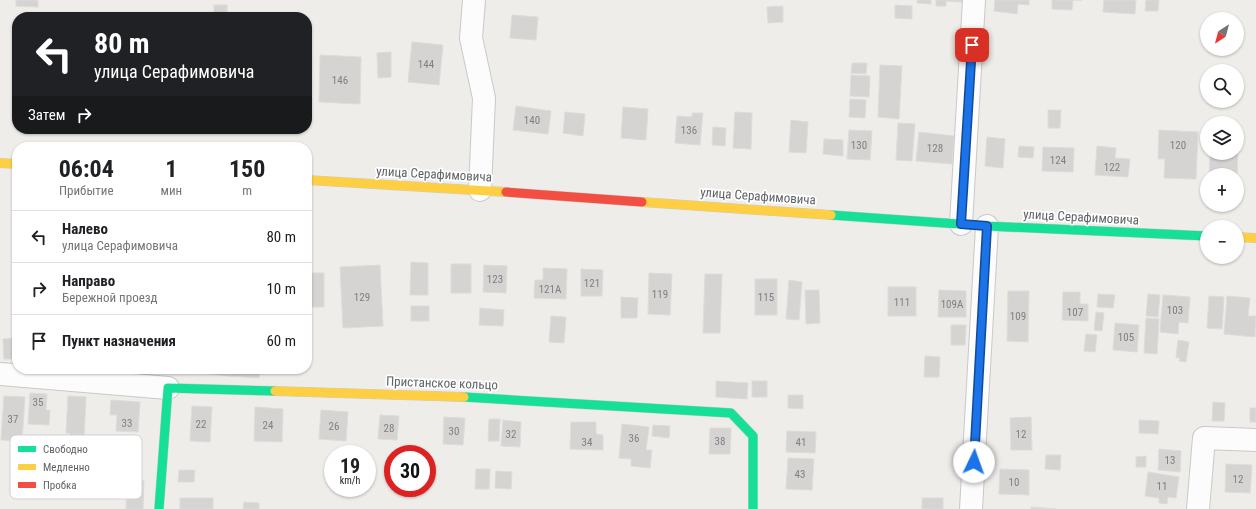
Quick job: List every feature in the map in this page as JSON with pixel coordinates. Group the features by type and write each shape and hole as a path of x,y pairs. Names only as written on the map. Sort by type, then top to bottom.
{"street":[{"path":"474,0 471,38 484,98 480,190"},
{"path":"961,224 974,0"},
{"path":"0,163 12,164"},
{"name":"улица Серафимовича","path":"312,180 480,190 987,226 1200,236"},
{"path":"971,509 987,226"},
{"path":"1244,237 1256,238"},
{"path":"0,374 168,388 159,509"},
{"name":"Пристанское кольцо","path":"168,388 448,396 731,413 753,436 753,509"},
{"path":"1198,509 1204,438 1256,440"}],"building":[{"path":"16,0 38,0 38,7 16,6"},
{"path":"917,0 931,0 931,4 917,3"},
{"path":"936,0 962,0 962,2 946,1 946,6 936,6"},
{"path":"995,0 1029,0 1029,5 1018,4 1017,14 994,11"},
{"path":"1052,0 1073,0 1072,10 1052,9"},
{"path":"1104,0 1136,0 1135,14 1103,12"},
{"path":"1146,0 1159,0 1158,11 1145,11"},
{"path":"214,5 227,5 227,12 214,12"},
{"path":"895,5 912,6 912,19 895,18"},
{"path":"783,6 783,22 768,23 767,7"},
{"path":"512,15 538,17 536,40 510,38"},
{"path":"412,42 443,45 439,85 408,82"},
{"path":"391,52 391,77 378,78 377,53"},
{"path":"320,55 361,57 360,104 319,102"},
{"path":"852,63 867,63 866,74 851,73"},
{"path":"880,65 902,66 899,119 878,117"},
{"path":"851,75 870,76 869,97 850,96"},
{"path":"850,99 866,100 865,118 849,117"},
{"path":"516,106 551,111 548,134 513,130"},
{"path":"623,107 648,109 646,140 621,138"},
{"path":"1048,110 1061,110 1060,128 1048,128"},
{"path":"565,112 585,114 583,136 563,133"},
{"path":"735,112 752,113 751,149 733,148"},
{"path":"692,113 703,113 700,145 675,143 677,116 692,117"},
{"path":"791,120 808,122 806,153 789,152"},
{"path":"898,123 915,124 912,161 896,160"},
{"path":"713,127 726,128 725,146 712,145"},
{"path":"849,130 872,131 870,160 847,159"},
{"path":"1159,130 1198,132 1196,179 1164,178 1165,159 1158,159"},
{"path":"919,132 954,136 952,164 916,161"},
{"path":"987,137 1005,139 1003,168 985,166"},
{"path":"824,139 843,140 843,156 823,154"},
{"path":"1019,146 1034,147 1033,158 1018,157"},
{"path":"1097,146 1116,148 1115,158 1130,159 1128,177 1095,175"},
{"path":"1043,147 1074,148 1073,172 1042,171"},
{"path":"1210,160 1238,160 1237,168 1209,168"},
{"path":"411,262 428,263 428,295 410,295"},
{"path":"451,264 471,264 471,293 451,293"},
{"path":"380,265 383,326 343,328 340,267"},
{"path":"484,265 507,266 506,293 483,292"},
{"path":"543,268 567,269 566,299 534,298 535,280 543,280"},
{"path":"581,269 603,270 602,296 581,296"},
{"path":"312,273 324,273 324,307 312,307"},
{"path":"649,273 672,274 670,315 648,314"},
{"path":"705,274 722,274 720,333 703,333"},
{"path":"755,279 777,279 777,315 755,315"},
{"path":"789,280 802,282 799,320 786,319"},
{"path":"888,287 916,287 916,316 888,316"},
{"path":"805,290 819,290 820,323 806,324"},
{"path":"939,290 966,291 966,317 938,317"},
{"path":"1008,291 1029,291 1028,342 1007,341"},
{"path":"1063,292 1080,292 1080,304 1088,304 1088,321 1062,320"},
{"path":"1098,294 1115,295 1113,308 1097,307"},
{"path":"1148,294 1160,295 1158,317 1146,316"},
{"path":"1163,295 1190,297 1188,323 1179,322 1178,334 1160,332"},
{"path":"1209,296 1224,297 1222,329 1207,328"},
{"path":"1227,296 1250,298 1248,316 1256,316 1255,337 1224,334"},
{"path":"621,297 638,298 637,318 621,318"},
{"path":"411,306 429,306 429,321 411,321"},
{"path":"480,308 504,310 503,326 479,325"},
{"path":"1096,312 1104,313 1102,331 1094,330"},
{"path":"551,316 566,317 564,343 549,342"},
{"path":"1146,318 1159,319 1157,354 1144,353"},
{"path":"1115,323 1139,325 1137,352 1113,350"},
{"path":"951,325 966,325 965,345 951,345"},
{"path":"1086,334 1097,335 1095,352 1084,351"},
{"path":"12,338 12,359 4,359 3,339"},
{"path":"1178,340 1189,342 1186,362 1179,361 1180,358 1176,357"},
{"path":"925,356 940,357 939,377 924,377"},
{"path":"210,374 229,374 229,376"},
{"path":"229,374 259,374 259,378 229,376"},
{"path":"716,381 748,383 747,399 716,397"},
{"path":"752,381 767,381 767,397 752,397"},
{"path":"30,393 47,394 46,410 50,410 49,425 28,424"},
{"path":"788,395 803,395 803,409 788,408"},
{"path":"4,396 25,397 22,435 10,435 10,440 1,440"},
{"path":"68,396 86,397 84,435 70,435 70,433 66,433"},
{"path":"111,400 140,402 138,432 116,431 117,415 110,415"},
{"path":"1213,402 1225,403 1224,421 1212,421"},
{"path":"192,406 212,407 210,442 190,441"},
{"path":"255,407 283,409 282,442 254,441"},
{"path":"1250,408 1256,408 1256,422 1250,422"},
{"path":"321,410 348,412 346,441 319,439"},
{"path":"380,415 399,416 397,440 378,439"},
{"path":"444,417 465,418 463,445 443,444"},
{"path":"1031,417 1032,450 1011,450 1010,418"},
{"path":"489,419 500,419 499,441 488,441"},
{"path":"503,420 521,422 520,447 501,446"},
{"path":"1139,420 1159,421 1158,434 1139,433"},
{"path":"571,422 596,422 596,434 603,435 603,450 570,449"},
{"path":"622,424 649,427 646,450 652,450 650,468 631,466 631,459 619,458"},
{"path":"653,425 670,426 669,438 652,436"},
{"path":"710,428 731,428 730,454 709,454"},
{"path":"787,431 816,432 815,453 786,452"},
{"path":"1159,449 1181,451 1180,472 1158,470"},
{"path":"1046,455 1061,455 1060,470 1045,469"},
{"path":"1146,456 1146,467 1136,467 1136,457"},
{"path":"788,458 814,459 812,490 786,489"},
{"path":"1226,464 1252,465 1250,493 1225,492"},
{"path":"476,469 490,469 489,489 475,489"},
{"path":"1000,469 1029,470 1029,495 999,494"},
{"path":"179,470 195,470 194,482 178,482"},
{"path":"496,471 512,472 511,489 495,488"},
{"path":"1148,472 1179,477 1176,498 1168,497 1167,504 1159,503 1159,498 1145,496"},
{"path":"142,481 144,481 143,509 126,509 126,499 142,499"},
{"path":"180,498 213,498 213,509 180,509"},
{"path":"922,498 943,498 943,509 922,509"},
{"path":"244,502 259,503 259,509 243,509"},
{"path":"1031,507 1056,509 1031,509"}],"traffic: fast":[{"path":"831,215 987,226 1200,236"},
{"path":"159,509 168,388 275,391"},
{"path":"464,397 731,413 753,436 753,509"}],"traffic: slow":[{"path":"0,163 12,164"},
{"path":"312,180 506,192"},
{"path":"642,202 831,215"},
{"path":"1244,237 1256,238"},
{"path":"275,391 464,397"}],"traffic: jam":[{"path":"506,192 642,202"}],"route":[{"path":"972,45 961,224 987,226 974,462"}]}
